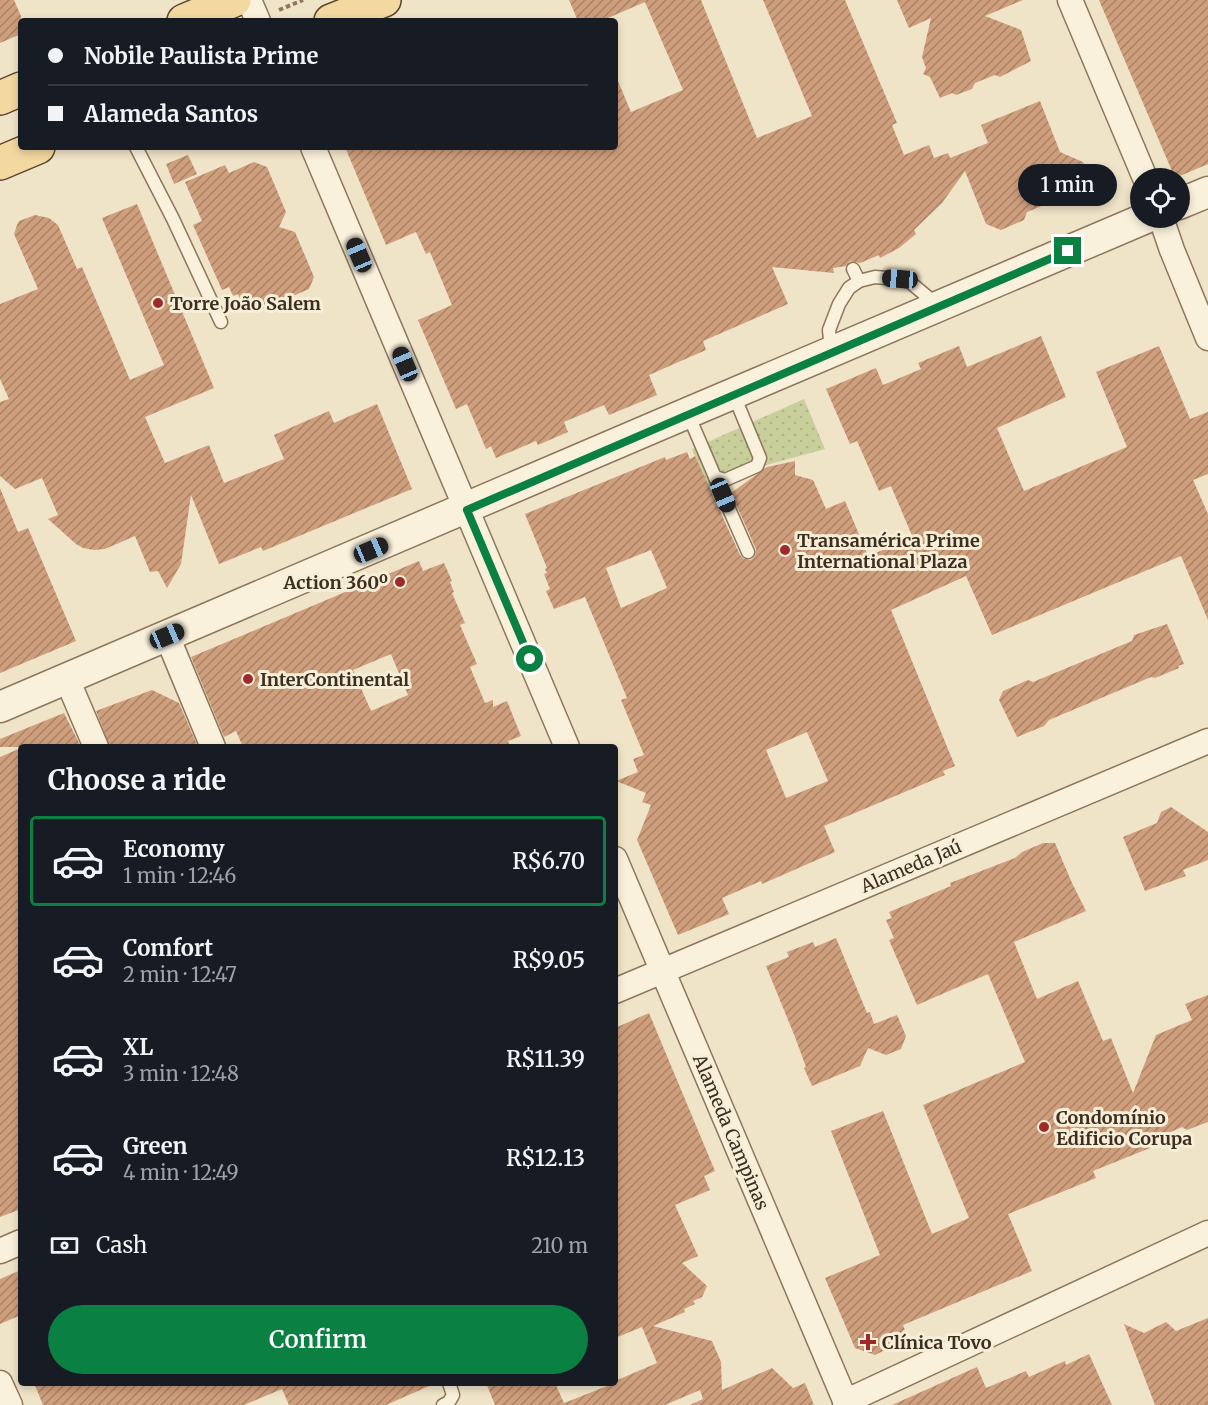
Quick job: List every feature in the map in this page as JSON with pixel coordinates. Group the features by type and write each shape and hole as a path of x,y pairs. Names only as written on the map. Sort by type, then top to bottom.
{"main road":[{"path":"191,18 234,0"},
{"path":"339,18 384,0"},
{"path":"0,98 18,90"},
{"path":"0,163 31,150"}],"street":[{"path":"249,0 257,18"},
{"path":"1070,0 1141,168"},
{"path":"314,150 566,744"},
{"path":"1190,199 1208,192"},
{"path":"0,707 467,510 733,393 1130,225"},
{"path":"1164,228 1208,338"},
{"path":"167,636 212,744"},
{"path":"67,679 95,744"},
{"name":"Alameda Jaú","path":"618,990 1208,741"},
{"name":"Alameda Campinas","path":"618,866 846,1404"},
{"path":"846,1404 1208,1233"},
{"path":"0,1251 18,1243"},
{"path":"0,1383 10,1405"}],"lane":[{"path":"138,150 173,219 220,322"},
{"path":"853,269 859,282"},
{"path":"831,351 829,330 838,304 849,288 859,282 875,277 900,279 922,291 938,306"},
{"path":"715,477 725,480 757,466 760,458 733,393"},
{"path":"688,413 748,552"},
{"path":"442,1405 449,1402 453,1395 450,1386"}],"green space":[{"path":"804,399 825,449 763,466 712,496 692,449"}],"building":[{"path":"0,0 14,0 21,16 18,18 18,35 0,43"},
{"path":"569,0 701,0 757,138 812,116 763,0 845,0 897,123 892,125 904,155 929,145 934,158 948,153 950,158 988,143 981,125 1040,101 1060,152 1083,162 1091,180 1085,194 1062,204 1054,201 1027,212 1024,220 1001,230 986,224 965,171 942,203 914,230 916,234 899,248 880,258 879,255 860,263 850,261 846,266 833,268 834,273 772,267 788,304 703,341 706,350 649,375 657,395 609,415 604,405 564,422 568,432 538,445 536,441 496,458 491,446 486,449 467,404 456,409 418,320 452,305 430,252 426,254 416,232 386,245 346,150 618,150 618,81 631,112 683,90 645,2 608,18 577,18"},
{"path":"897,0 1023,0 985,16 1021,30 1031,61 1000,77 995,75 975,83 972,89 940,98 930,77 923,74 926,68 922,57 931,18 909,28"},
{"path":"1099,0 1208,0 1208,164 1190,172 1190,168 1171,168"},
{"path":"188,155 197,174 174,184 166,164"},
{"path":"254,162 267,167 286,212 279,227 295,232 314,277 309,289 256,312 243,307 238,294 233,296 229,287 222,290 193,225 202,221 185,182 225,165 229,173"},
{"path":"137,204 214,388 145,417 165,463 209,445 224,483 284,459 274,435 329,411 334,423 377,404 412,489 263,551 261,547 219,564 191,495 181,564 167,588 158,571 150,572 135,536 105,549 83,548 48,519 58,515 42,478 15,489 0,476 0,402 9,399 0,379 0,304 38,289 14,234 19,221 35,215 49,218 58,225 77,269 82,267 130,380 164,365 102,218"},
{"path":"1041,336 1066,397 997,428 1024,491 1127,447 1096,372 1159,346 1190,419 1208,412 1208,474 1193,480 1208,514 1208,620 1181,556 992,635 966,576 891,610 955,766 943,771 945,775 824,826 835,852 762,884 761,881 722,898 729,914 678,935 637,840 651,805 642,802 646,793 618,782 638,772 633,759 644,755 621,700 627,698 585,597 554,609 546,591 550,589 544,574 547,573 545,569 547,568 525,514 665,457 666,460 687,452 690,459 695,456 740,555 744,559 751,560 755,556 756,549 731,493 767,467 795,461 795,475 813,480 826,509 845,501 868,556 913,538 891,486 879,491 857,441 850,444 826,389 876,368 883,385 921,369 918,363 959,346 967,367","holes":["651,550 667,588 621,608 606,568","807,732 828,781 786,798 766,750"]},
{"path":"0,488 18,532 28,528 76,641 0,673"},
{"path":"419,561 423,571 444,563 452,581 450,582 454,592 452,593 465,623 460,625 477,664 470,667 485,703 493,700 493,707 507,701 521,736 508,741 509,744 242,744 236,731 224,737 191,657","holes":["391,654 408,695 371,711 353,670"]},
{"path":"1167,624 1184,664 1178,666 1179,668 1155,678 1151,677 1049,720 1044,726 1017,737 999,700 1003,691 1028,680 1033,682 1132,641 1134,635"},
{"path":"152,690 179,703 197,744 109,744 96,711"},
{"path":"64,713 80,744 18,744 18,747 0,747 0,739"},
{"path":"18,749 18,1210 0,1217 0,757"},
{"path":"1171,807 1208,832 1208,860 1183,870 1186,876 1145,891 1123,837 1157,823 1161,812"},
{"path":"1043,843 1055,843 1086,911 1014,942 1037,999 1078,981 1103,1041 1111,1038 1133,1093 1156,1035 1192,1020 1185,1004 1208,995 1208,1122 1187,1130 1182,1127 1152,1140 1155,1146 1093,1171 1096,1178 1008,1214 1032,1271 903,1325 908,1339 875,1355 855,1348 825,1278 880,1255 831,1131 883,1111 932,1234 969,1218 923,1105 1025,1062 988,974 917,1005 889,940 894,938 886,920 892,918 889,912 951,886 950,883 1015,858 1022,852"},
{"path":"836,938 867,1013 870,1012 874,1024 897,1015 906,1036 901,1049 886,1055 868,1048 860,1066 812,1086 766,966 789,957 787,952 813,942 815,947"},
{"path":"649,1013 715,1171 704,1176 710,1190 675,1205 698,1256 682,1263 707,1286 702,1297 693,1301 695,1304 684,1309 685,1312 653,1326 712,1341 721,1362 722,1390 772,1368 793,1388 805,1383 814,1405 690,1405 703,1399 700,1390 665,1405 495,1405 487,1386 556,1386 564,1403 607,1386 618,1386 618,1380 657,1363 642,1327 618,1337 618,1027"},
{"path":"18,1271 18,1316 0,1324 0,1279"},
{"path":"1208,1318 1208,1405 1155,1405 1124,1324 1144,1333 1166,1322 1176,1331"},
{"path":"1089,1354 1112,1405 892,1405 977,1367 986,1388 1026,1371 1029,1377 1065,1361 1066,1365"},
{"path":"35,1386 429,1386 386,1405 289,1405 282,1389 244,1405 43,1405"}],"place":[{"name":"Torre João Salem","path":"158,303"},
{"name":"Transamérica Prime International Plaza","path":"785,550"},
{"name":"Action 360º","path":"400,582"},
{"name":"InterContinental","path":"248,679"},
{"name":"Condomínio Edificio Corupa","path":"1044,1127"},
{"name":"Clínica Tovo","path":"868,1342"}],"route":[{"path":"530,659 467,510 1068,251"}]}
